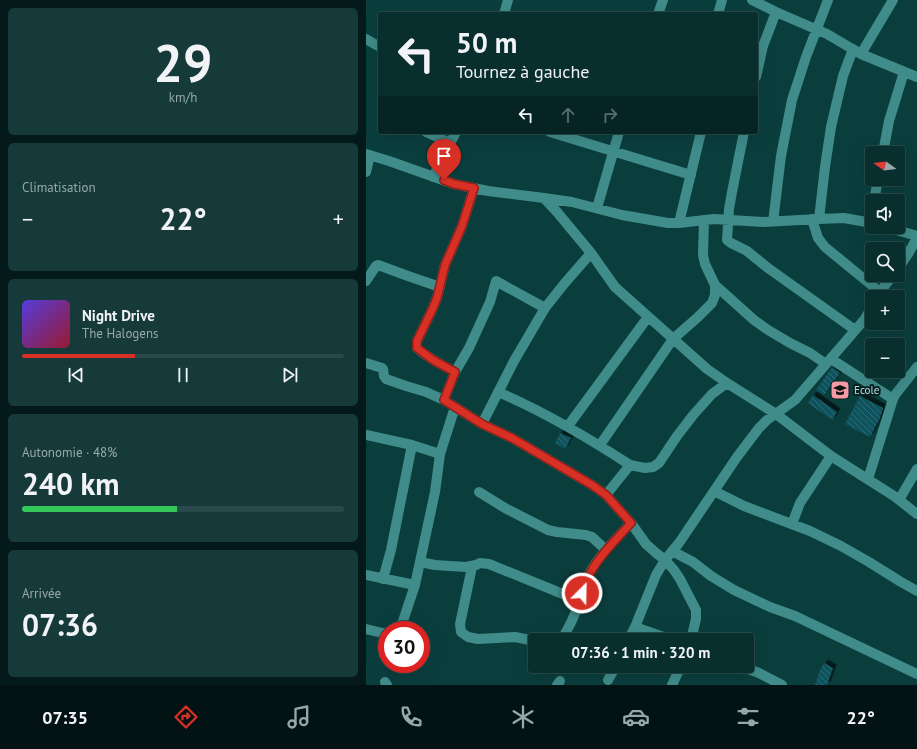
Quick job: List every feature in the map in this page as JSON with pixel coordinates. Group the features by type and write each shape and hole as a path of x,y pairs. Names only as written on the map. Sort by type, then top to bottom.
{"street":[{"path":"505,12 508,0"},
{"path":"659,12 663,0"},
{"path":"719,12 722,0"},
{"path":"773,222 781,156 792,100 816,29 828,0"},
{"path":"872,290 825,248 818,238 816,219 831,127 843,76 857,51 893,0"},
{"path":"757,1 776,12 827,34 857,51 917,77"},
{"path":"758,68 763,46 776,12"},
{"path":"366,39 378,46"},
{"path":"884,146 889,121 904,72"},
{"path":"430,134 450,144"},
{"path":"433,177 455,134"},
{"path":"557,134 691,175"},
{"path":"597,208 618,134"},
{"path":"679,223 701,134"},
{"path":"744,134 732,192 727,238 729,242 747,251 768,268 855,330"},
{"path":"366,172 368,155 454,184 488,191 572,202 622,215 668,223 714,219 773,222 844,218 865,219"},
{"path":"455,372 421,352 416,346 432,310 440,287 445,265 462,226 474,188"},
{"path":"544,198 591,253 615,287 707,369 776,414 831,456 868,479 917,514"},
{"path":"704,220 703,255 705,264 715,285 754,320 768,330 790,343 829,361 893,399"},
{"path":"905,233 917,237 905,258"},
{"path":"482,424 514,361 545,308 591,253"},
{"path":"366,281 378,265 440,287"},
{"path":"444,400 455,372 490,302 496,281 545,308"},
{"path":"600,445 673,339 698,318 712,303 715,295 715,285"},
{"path":"568,426 648,316"},
{"path":"632,633 656,575 737,457 767,420 795,400 865,318"},
{"path":"366,363 382,368 386,379 426,392 444,400 482,424 512,438 606,495 631,523 646,544 656,554 665,560 674,570 696,610 696,619 693,633"},
{"path":"868,479 893,399 917,367"},
{"path":"498,392 525,403 568,426 630,465 645,468 653,467 659,463 677,436 699,409 712,394 727,383"},
{"path":"403,621 415,585 435,492 440,454 454,407"},
{"path":"366,435 412,445 440,454"},
{"path":"383,579 391,550 412,445"},
{"path":"792,524 800,503 831,456"},
{"path":"606,495 630,465"},
{"path":"899,500 917,469"},
{"path":"714,491 744,506 810,531 841,546 917,591"},
{"path":"479,492 505,508 548,530 586,535 606,550"},
{"path":"566,633 580,601 584,585 596,562 631,523"},
{"path":"672,552 693,562 711,576 734,590 770,607 795,616 917,674"},
{"path":"420,562 435,565 466,567 489,564 580,601"},
{"path":"472,566 460,624 461,632 468,637 515,637 528,640"},
{"path":"366,575 415,585"},
{"path":"635,627 652,633"},
{"path":"366,630 378,632"},
{"path":"754,671 782,685"},
{"path":"608,680 612,673"},
{"path":"672,685 678,673"}],"building":[{"path":"832,367 840,373 824,395 816,390"},
{"path":"813,395 837,412 832,420 808,403"},
{"path":"860,396 883,408 880,418 870,437 845,424"},
{"path":"560,433 571,438 565,449 555,443"},
{"path":"824,663 833,668 827,685 815,685 820,670"}],"place":[{"name":"Ecole","path":"840,390"}],"route":[{"path":"444,180 454,184 474,188 462,226 445,265 437,298 417,341 417,348 433,360 455,372 444,400 482,424 512,438 592,485 606,495 631,523 596,562 584,585 582,593"}]}
